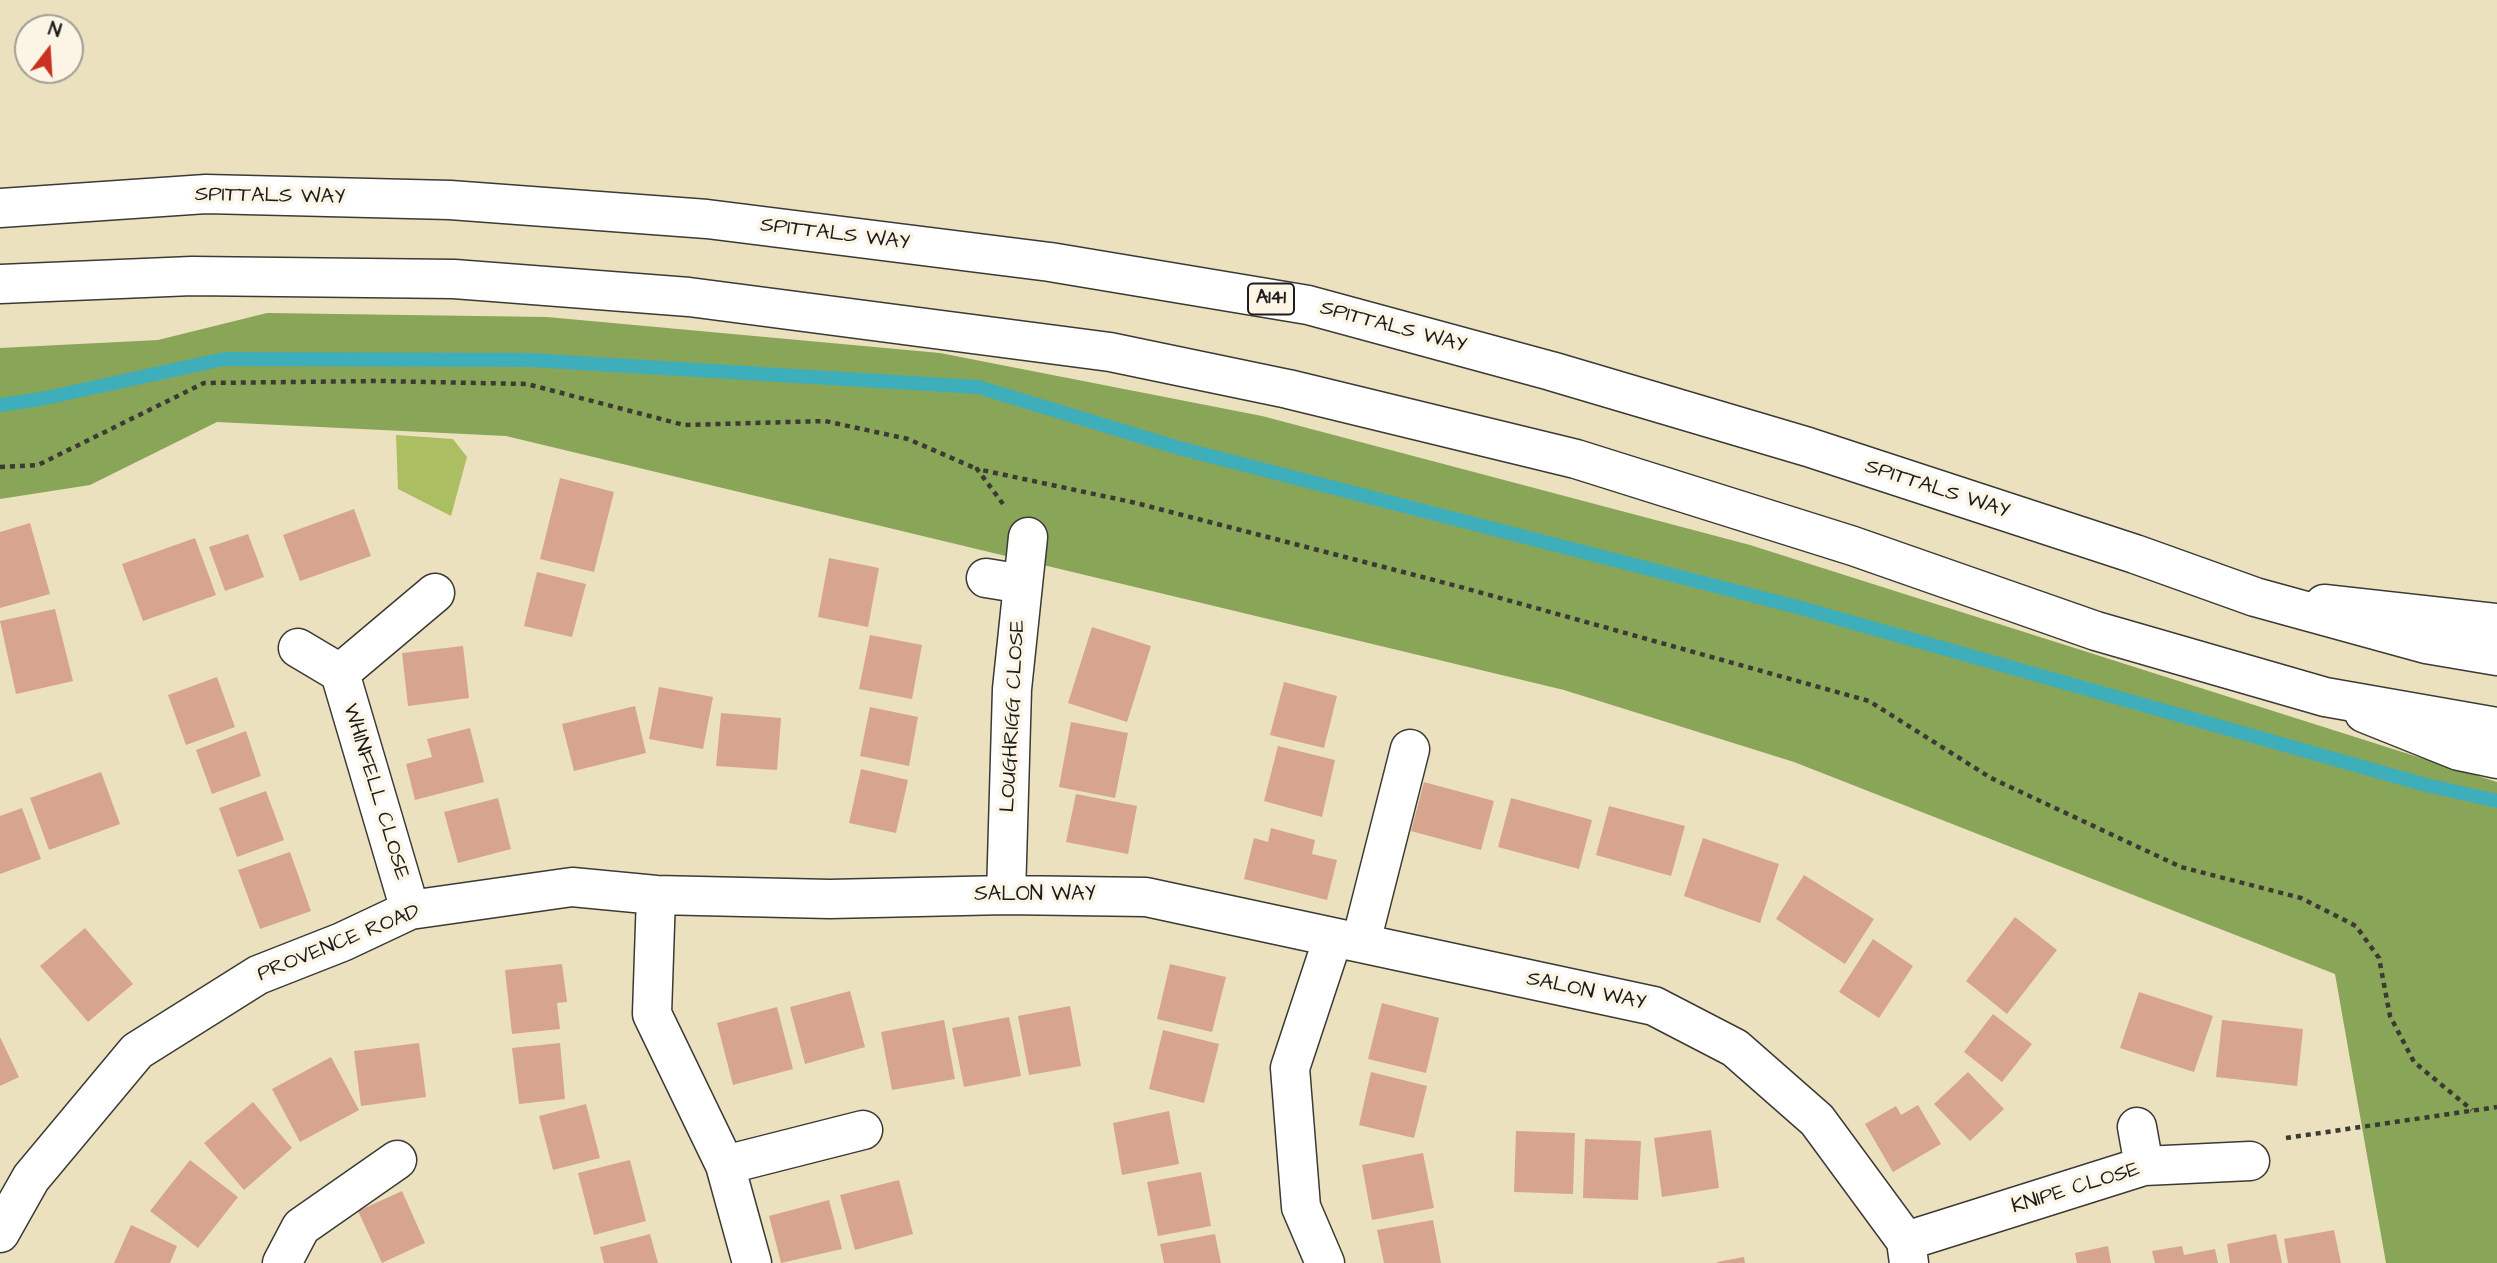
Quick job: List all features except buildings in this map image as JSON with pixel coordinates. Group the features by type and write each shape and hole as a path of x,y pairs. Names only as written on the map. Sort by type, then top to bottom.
{"main road":[{"name":"SPITTALS WAY","path":"0,208 206,194 450,200 708,219 1050,262 1308,305 1551,371 1808,447 2135,554 2255,597 2426,644 2497,656"},
{"path":"0,284 192,276 454,279 689,297 1110,352 1288,389 1576,459 1853,546 2096,631 2325,697 2459,751 2497,759"},
{"name":"LOUGHRIGG CLOSE","path":"1006,895 1012,689 1028,537"},
{"path":"986,578 1023,584"},
{"path":"298,648 340,673 435,593"},
{"path":"2255,597 2497,623"},
{"name":"WHINFELL CLOSE","path":"340,673 410,910"},
{"path":"2325,697 2497,727"},
{"path":"1325,1263 1301,1207 1290,1068 1347,940 1410,750"},
{"name":"PROVENCE ROAD","path":"0,1233 31,1178 138,1051 258,975 342,942 410,910 572,887 656,895 830,899"},
{"path":"656,895 652,1014 725,1165 752,1263"},
{"name":"SALON WAY","path":"830,899 1006,895 1146,897 1654,1006 1735,1048 1817,1120 1908,1252"},
{"path":"2137,1127 2144,1166"},
{"path":"725,1165 863,1130"},
{"path":"282,1263 300,1227 397,1160"},
{"name":"KNIPE CLOSE","path":"1908,1252 2144,1166 2250,1161"}],"path":[{"path":"0,467 38,465 204,383 380,381 527,384 684,425 825,421 908,439 976,469 1136,503 1457,586 1869,701 1991,778 2180,867 2301,898 2356,926 2379,958 2390,1016 2414,1062 2472,1110"},
{"path":"976,469 1028,537"},
{"path":"2250,1161 2283,1139 2497,1107"}],"green space":[{"path":"267,313 547,317 940,353 1262,416 1750,545 2497,782 2497,1263 2386,1263 2335,974 1794,762 1564,690 506,436 217,422 90,485 0,499 0,348 158,340"},
{"path":"396,435 453,439 467,457 451,516 398,489"}],"waterway":[{"path":"0,405 41,399 224,359 530,360 978,387 1179,448 1801,608 2426,785 2497,801"}]}
